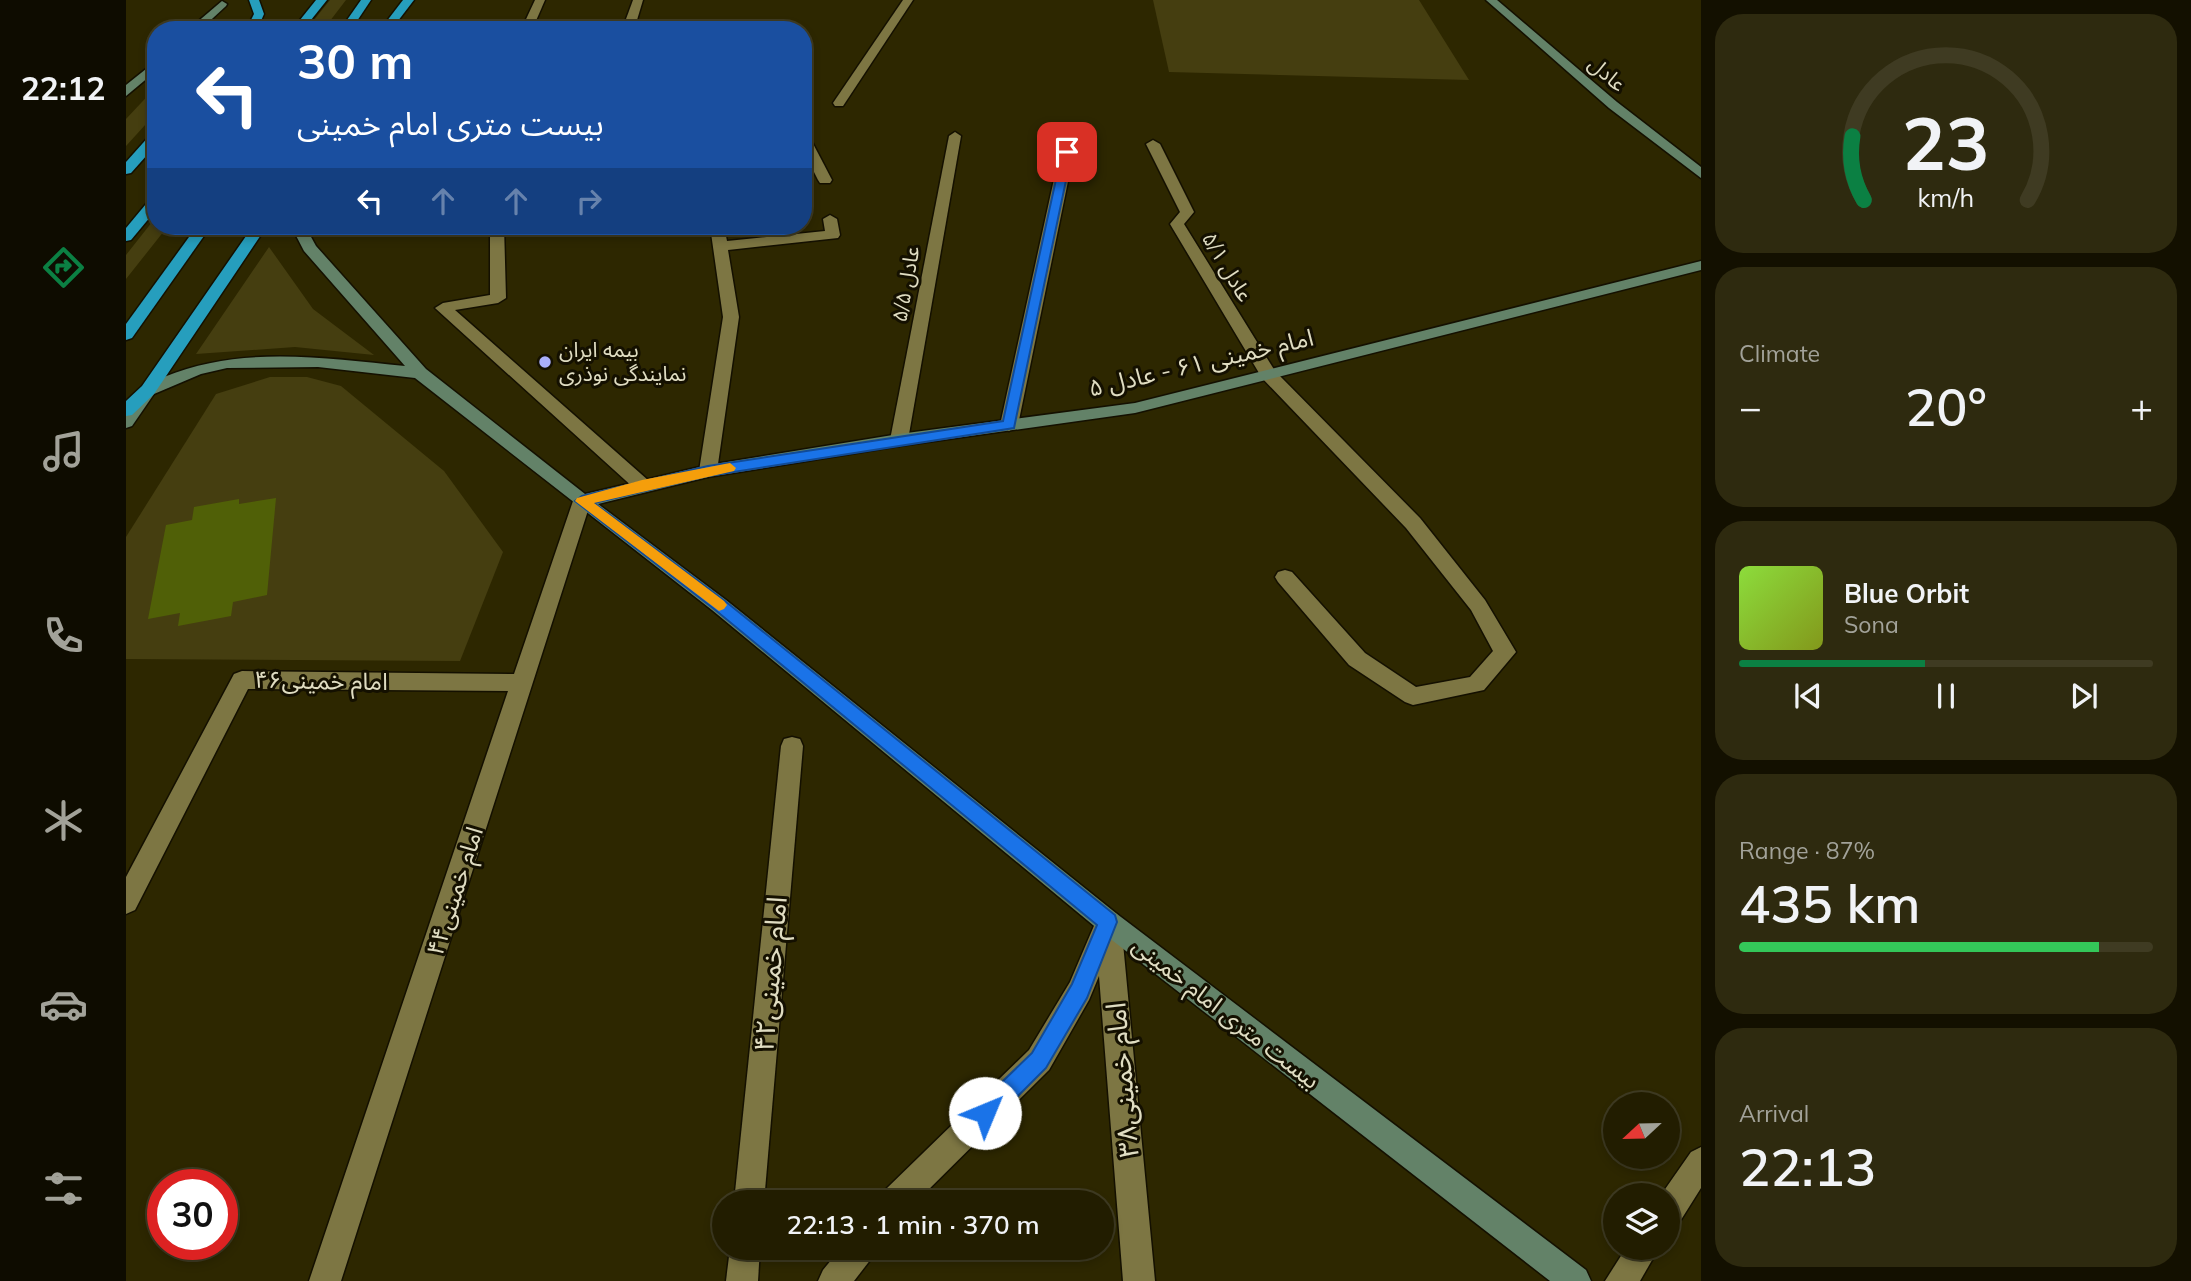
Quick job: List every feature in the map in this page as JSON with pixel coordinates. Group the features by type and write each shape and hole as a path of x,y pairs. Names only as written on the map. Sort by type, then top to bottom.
{"highway":[{"path":"254,0 260,14 256,21"},
{"path":"304,21 321,0"},
{"path":"351,21 366,0"},
{"path":"392,21 409,0"},
{"path":"126,170 147,146"},
{"path":"126,237 147,212"},
{"path":"126,335 198,235"},
{"path":"126,411 148,390 254,235"}],"street":[{"path":"530,21 540,0"},
{"path":"631,21 638,0"},
{"path":"839,103 908,0"},
{"name":"عادل","path":"1491,0 1613,105 1701,174"},
{"path":"203,21 222,4"},
{"path":"126,92 147,72"},
{"name":"عادل ۵/۵","path":"899,440 955,136"},
{"name":"عادل ۵/۱","path":"1153,144 1187,212 1177,224 1268,374"},
{"path":"1009,425 1067,152"},
{"path":"812,154 825,180"},
{"path":"722,246 833,235 830,219"},
{"name":"بیست متری امام خمینی","path":"302,235 309,248 420,373 719,605 1108,922 1551,1271 1575,1281"},
{"path":"497,235 498,298 443,308 642,485"},
{"path":"708,471 731,317 719,235"},
{"name":"امام خمینی ۶۱ - عادل ۵","path":"582,501 708,471 899,440 1135,408 1701,265"},
{"path":"126,422 148,390 196,370 226,363 318,362 420,373"},
{"path":"1268,374 1413,523 1478,605 1506,652 1476,684 1413,696 1357,659 1285,577"},
{"name":"۴۴امام خمینی","path":"325,1281 582,501"},
{"name":"امام خمینی۴۶","path":"126,902 242,680 524,683"},
{"name":"امام خمینی۴۲","path":"750,1190 792,746"},
{"path":"907,1190 1039,1060 1080,991 1108,922"},
{"name":"امام خمینی۳۸","path":"1108,922 1139,1281"},
{"path":"1680,1194 1701,1162"},
{"path":"741,1281 744,1260"},
{"path":"834,1281 851,1260"},
{"path":"1621,1281 1636,1260"}],"shaded area":[{"path":"330,0 346,0 330,21 313,21"},
{"path":"1153,0 1419,0 1469,80 1169,72"},
{"path":"147,97 147,123 126,146 126,119"},
{"path":"147,228 147,235 161,235 126,279 126,255"},
{"path":"269,247 313,309 374,355 295,347 196,354"},
{"path":"270,377 307,377 341,386 444,471 503,552 460,661 126,659 126,537 216,394"}],"building":[{"path":"276,498 267,595 233,602 231,616 178,626 180,613 148,619 166,525 192,520 194,507 239,499 239,504"}],"slow traffic":[{"path":"719,605 582,501 642,485 730,468"}],"place":[{"name":"بیمه ایران نمایندگی نوذری","path":"545,362"}],"route":[{"path":"985,1113 1039,1060 1080,991 1108,922 719,605 582,501 708,471 1009,425 1067,152"}]}
